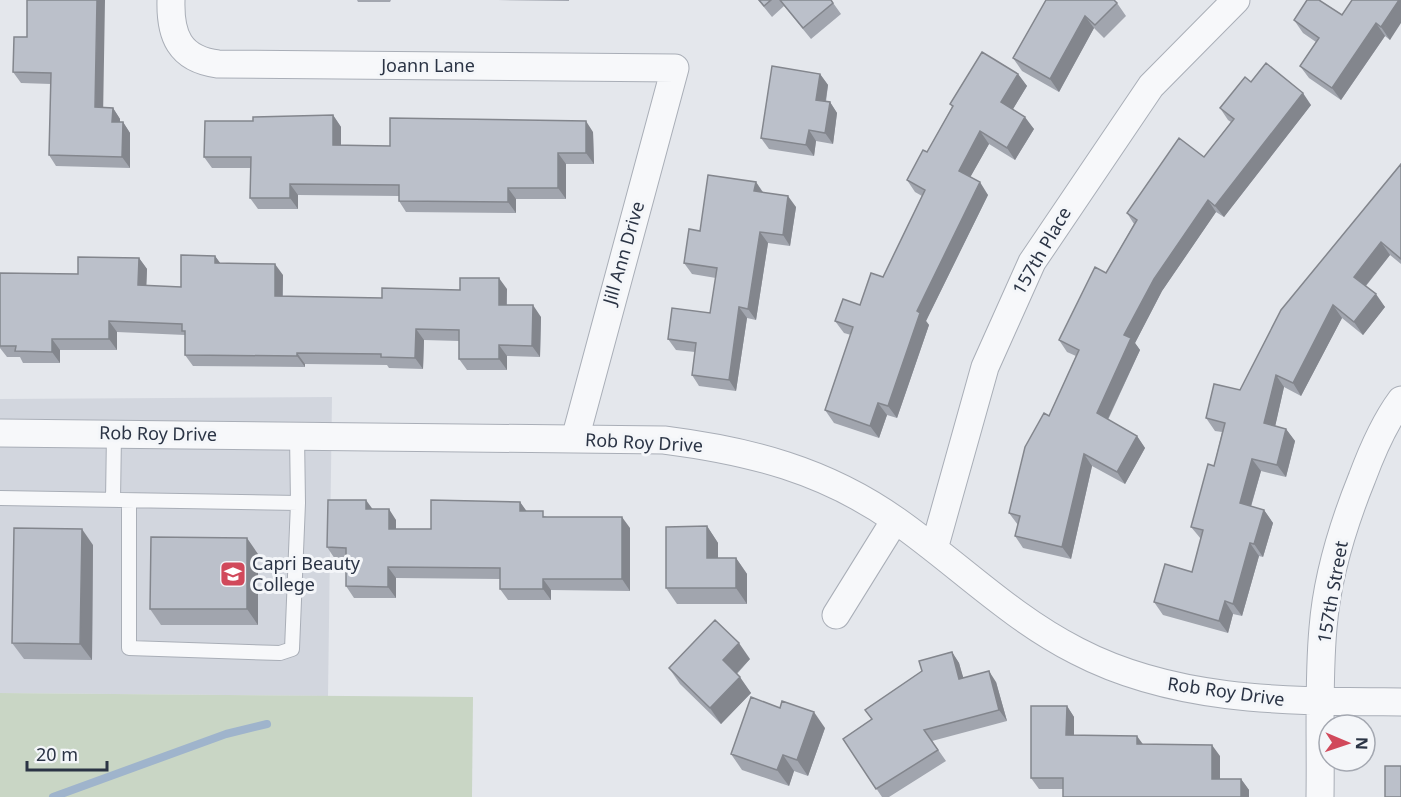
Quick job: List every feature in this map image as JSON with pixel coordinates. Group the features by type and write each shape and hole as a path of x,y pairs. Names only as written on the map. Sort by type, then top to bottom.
{"street":[{"name":"Joann Lane","path":"171,0 174,36 185,51 199,60 218,64 675,68"},
{"name":"157th Place","path":"934,549 985,367 1032,262 1151,86 1236,0"},
{"name":"Jill Ann Drive","path":"575,439 675,68"},
{"name":"157th Street","path":"1320,797 1323,627 1333,565 1349,509 1370,457 1392,412 1401,400"},
{"name":"Rob Roy Drive","path":"0,433 664,440 716,447 766,458 826,480 895,520 1007,608 1043,632 1078,652 1121,670 1205,692 1284,702 1401,702"},
{"path":"836,615 895,520"}],"lane":[{"path":"113,500 114,434"},
{"path":"129,501 129,648 280,653 292,649 298,503 297,436"},
{"path":"0,498 298,503"}],"shaded area":[{"path":"332,397 328,696 0,693 0,399"}],"green space":[{"path":"0,693 473,697 472,797 0,797"}],"building":[{"path":"27,0 97,0 95,107 113,108 112,122 123,122 122,157 49,155 51,73 13,72 14,37 27,37"},
{"path":"759,0 771,0 764,6"},
{"path":"780,0 831,0 833,3 803,28"},
{"path":"1046,0 1114,0 1117,3 1095,25 1085,16 1050,79 1013,58"},
{"path":"1307,0 1319,0 1342,15 1352,0 1399,0 1381,27 1376,23 1332,88 1300,66 1319,38 1294,20"},
{"path":"982,52 1018,74 1001,102 1025,117 1007,148 980,131 959,171 980,182 917,311 920,313 888,406 878,403 870,426 825,410 853,327 835,321 843,299 860,305 871,273 883,277 925,190 907,180 923,150 927,152 953,106 950,104"},
{"path":"1266,63 1303,93 1215,206 1208,200 1154,279 1124,335 1131,338 1097,413 1137,436 1117,472 1084,454 1062,547 1015,536 1020,516 1009,513 1025,447 1044,413 1049,416 1079,350 1059,340 1095,267 1106,273 1137,220 1127,213 1179,138 1204,157 1234,119 1220,108 1245,77 1251,82"},
{"path":"772,66 820,74 816,100 830,102 825,133 809,130 806,145 761,138"},
{"path":"333,115 333,145 390,146 390,118 586,121 586,153 558,153 558,188 508,188 508,202 399,201 399,185 290,184 290,198 250,198 251,157 204,157 205,121 253,121 253,117"},
{"path":"1401,164 1401,259 1381,242 1354,277 1376,294 1354,322 1333,305 1293,383 1276,375 1264,423 1286,429 1277,465 1252,459 1240,503 1264,510 1254,544 1250,543 1233,604 1225,601 1219,621 1154,602 1165,564 1192,572 1203,530 1191,527 1208,464 1214,466 1225,423 1206,418 1214,384 1240,390 1281,310"},
{"path":"708,175 756,182 754,191 788,196 783,235 760,232 748,309 739,307 729,380 692,375 696,343 668,339 672,308 710,313 717,268 684,263 689,229 700,231"},
{"path":"181,255 215,256 215,263 275,264 275,296 382,298 382,288 460,290 460,278 499,278 499,305 533,305 532,346 499,345 499,359 459,359 459,330 416,329 415,358 381,357 381,354 185,355 185,331 182,331 182,324 109,321 109,339 52,339 52,352 15,351 16,346 0,346 0,273 78,274 78,257 139,258 138,285 181,287"},
{"path":"328,500 366,500 366,509 389,509 389,529 431,529 431,500 520,502 520,511 543,511 543,517 622,517 622,579 543,579 543,589 500,589 500,568 388,567 388,587 346,586 346,548 327,547"},
{"path":"707,526 707,558 736,558 736,588 666,588 666,527"},
{"path":"14,528 82,529 80,644 12,643"},
{"path":"151,537 247,538 247,609 150,609"},
{"path":"715,620 739,643 723,660 740,677 710,708 669,668"},
{"path":"952,652 959,679 989,671 999,710 924,730 938,750 876,789 843,739 872,719 865,710 922,671 919,661"},
{"path":"751,697 780,708 782,701 814,712 797,760 783,755 777,770 731,754"},
{"path":"1031,706 1067,706 1066,735 1137,736 1137,744 1212,745 1212,779 1241,779 1241,797 1063,797 1063,778 1031,778"},
{"path":"1385,766 1401,766 1401,797 1385,797"}],"waterway":[{"path":"53,797 226,734 267,724"}],"place":[{"name":"Capri Beauty College","path":"233,574"}]}
